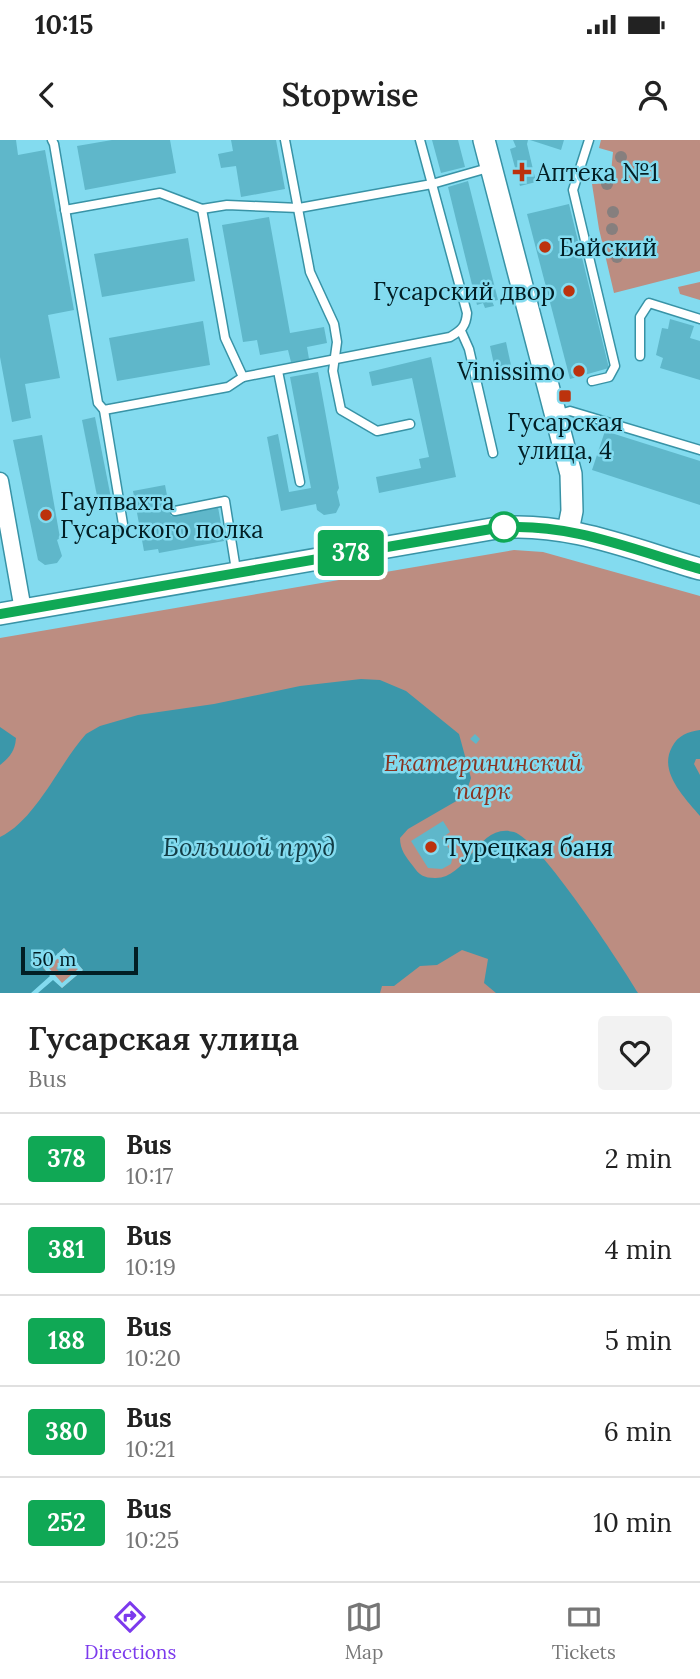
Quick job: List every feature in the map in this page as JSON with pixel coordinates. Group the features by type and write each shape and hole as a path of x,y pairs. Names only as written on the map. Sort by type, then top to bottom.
{"main road":[{"path":"484,140 571,474 573,493 568,531"},
{"path":"0,614 523,525 568,531 700,569"}],"street":[{"path":"0,481 23,610"}],"lane":[{"path":"51,140 54,144 98,403 104,410 124,530"},
{"path":"285,140 310,272 334,324 337,342 333,371 341,410 377,431 410,424"},
{"path":"104,410 228,387 243,377 450,337 461,331 466,323 467,313 421,140"},
{"path":"589,140 573,190 615,366 609,377 592,381"},
{"path":"65,210 160,192 202,209 227,205 299,208 432,184 491,167"},
{"path":"202,209 225,338 243,377"},
{"path":"640,356 640,317 649,303 700,319"},
{"path":"461,331 469,349 493,453"},
{"path":"278,371 300,482"},
{"path":"556,415 570,411 700,450"},
{"path":"175,511 225,501 237,573"}],"green space":[{"path":"601,140 700,140 700,271 614,293 592,184 610,183 613,152 599,148"},
{"path":"700,282 700,300 680,294 678,287"},
{"name":"Екатерининский парк","path":"514,550 543,552 700,596 700,993 0,993 0,638"}],"water":[{"name":"Большой пруд","path":"361,679 380,680 406,691 459,734 471,778 465,796 408,829 400,838 406,856 417,872 435,878 446,876 456,870 491,835 502,831 514,832 542,856 560,879 638,993 496,993 484,983 488,959 462,950 437,965 420,966 394,986 382,986 380,993 0,993 0,837 13,829 36,805 86,734 100,726 138,715 214,704 300,686","holes":["64,948 83,970 62,988 43,968"]},
{"path":"0,727 16,738 11,753 0,765"},
{"path":"700,730 700,759 696,759 694,764 700,775 700,816 675,784 668,766 672,747 677,740 687,733"}],"pier":[{"path":"64,948 83,970 62,988 53,980 38,993 31,993 50,976 43,967","holes":["64,953 78,969 62,983 48,967"]}],"building":[{"path":"0,140 16,140 18,155 45,150 74,310 48,315 60,378 25,384 31,418 12,422 0,357"},
{"path":"112,140 170,140 176,173 85,190 77,146"},
{"path":"231,140 276,140 285,189 241,197 236,166 221,168 218,154 233,151"},
{"path":"432,140 458,140 465,167 441,173"},
{"path":"513,140 528,140 536,182 520,186 510,149 516,147"},
{"path":"530,140 564,140 561,150"},
{"path":"468,181 498,300 492,301 494,306 485,308 483,303 477,305 448,187"},
{"name":"Гусарский двор","path":"569,204 609,368 570,379 527,214"},
{"path":"269,217 290,333 324,327 327,343 307,347 309,359 291,362 288,350 260,355 257,340 243,342 222,225"},
{"path":"188,238 195,281 102,297 94,254"},
{"path":"670,319 694,326 690,338 700,341 700,380 660,368 663,358 656,355 662,328 668,329"},
{"path":"203,321 210,365 117,381 109,338"},
{"path":"506,342 512,370 496,374 490,346"},
{"path":"431,357 456,477 379,493 376,477 421,468 419,459 429,457 412,378 372,386 369,372"},
{"path":"318,372 340,505 336,513 324,515 317,510 316,504 281,511 267,437 278,434 289,492 311,488 290,377"},
{"path":"95,417 112,503 99,506 82,420"},
{"path":"605,431 700,461 700,505 592,470"},
{"path":"42,435 60,538 57,540 62,556 57,563 45,565 38,560 13,440"},
{"path":"165,485 171,516 218,507 224,541 159,553 158,549 144,551 133,491"},
{"path":"475,734 480,739 476,744 470,739"},
{"name":"Турецкая баня","path":"443,821 450,832 442,838 453,855 451,864 442,869 428,868 411,841"},
{"path":"63,962 69,969 62,975 56,968"}],"bus line":[{"name":"378","path":"0,614 523,525 568,531 700,569"}],"place":[{"name":"Аптека №1","path":"522,172"},
{"name":"Байский","path":"545,247"},
{"name":"Гусарский двор","path":"569,291"},
{"name":"Vinissimo","path":"579,371"},
{"name":"Гусарская улица, 4","path":"565,396"},
{"name":"Гаупвахта Гусарского полка","path":"46,515"},
{"name":"Турецкая баня","path":"431,847"}]}
